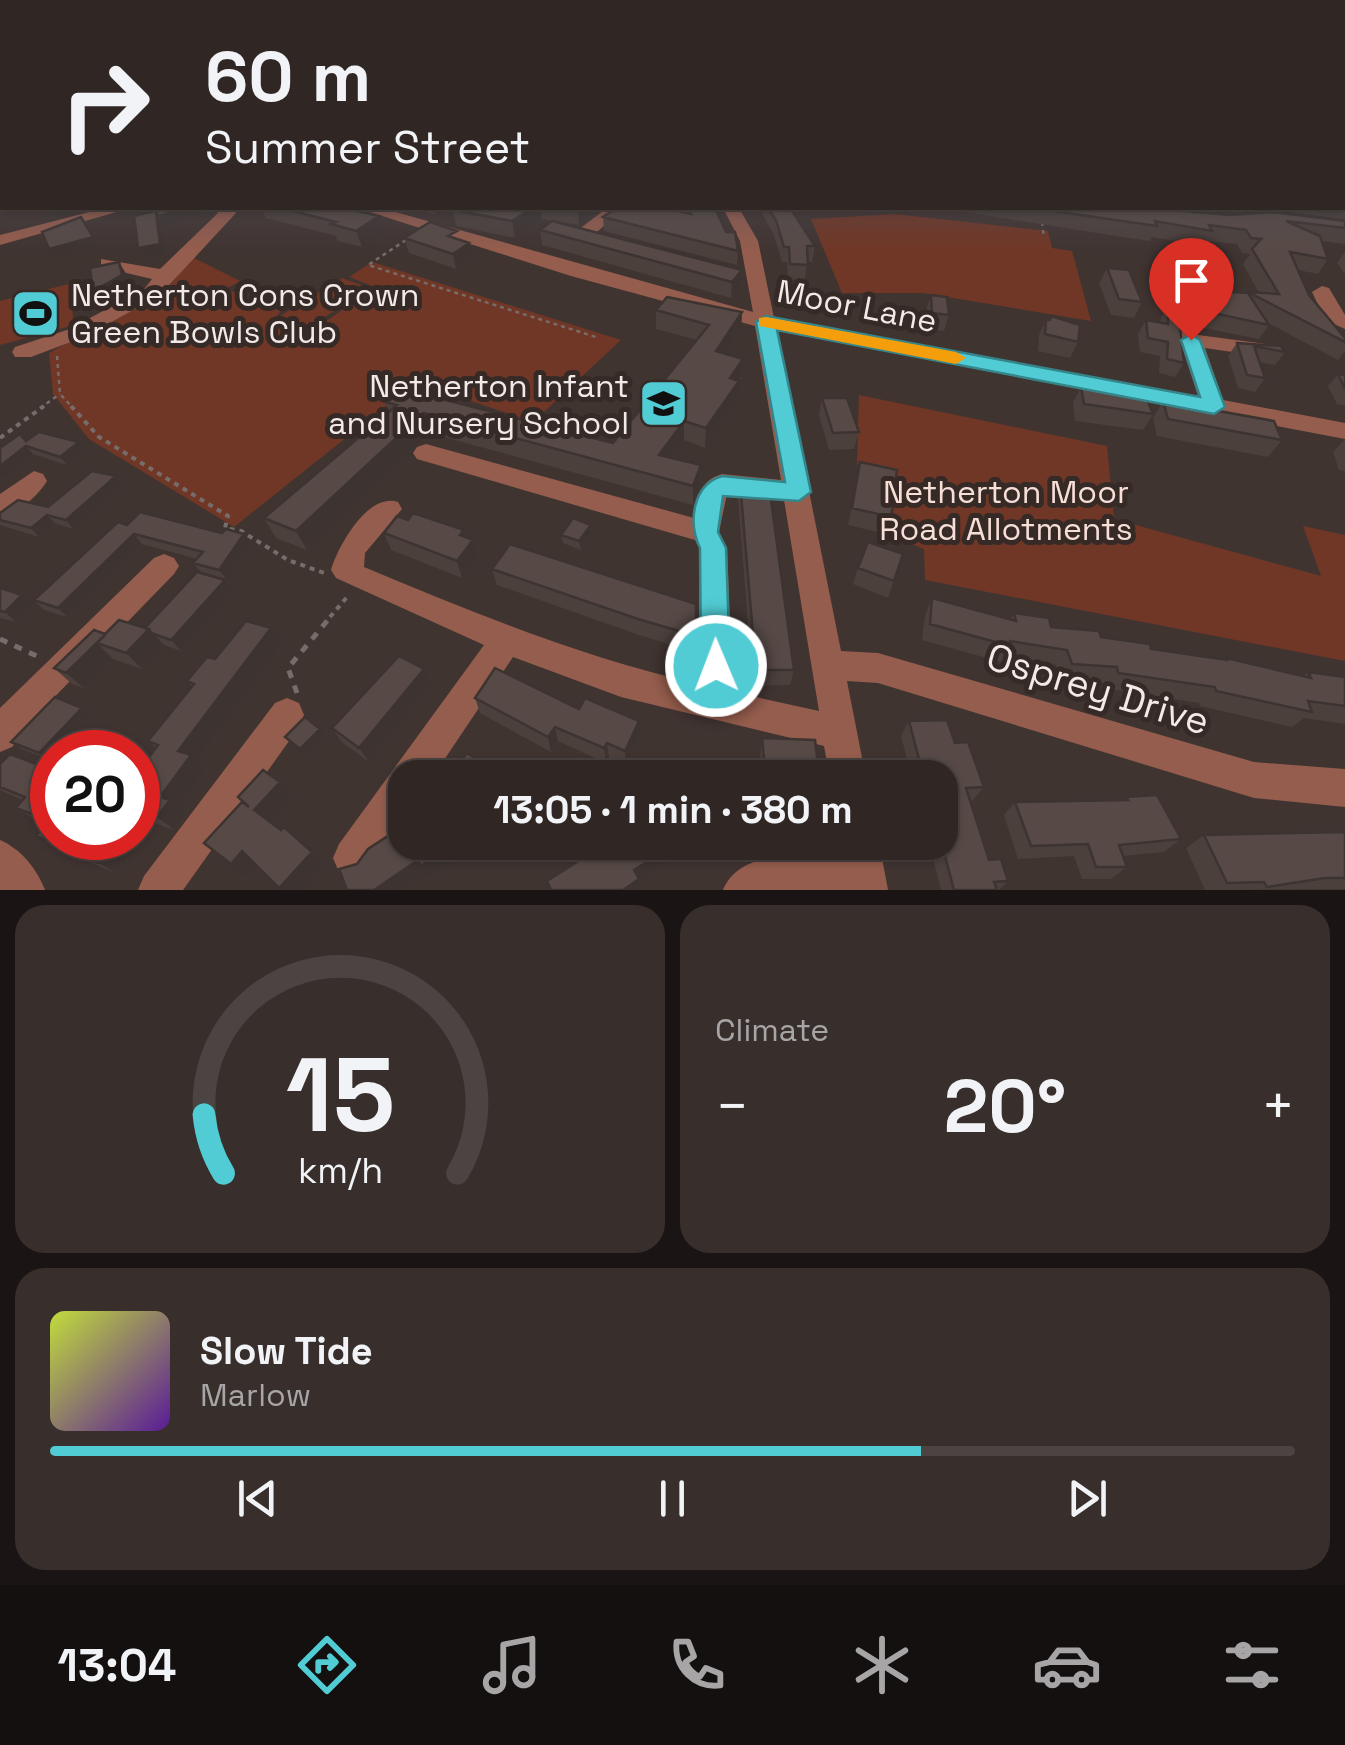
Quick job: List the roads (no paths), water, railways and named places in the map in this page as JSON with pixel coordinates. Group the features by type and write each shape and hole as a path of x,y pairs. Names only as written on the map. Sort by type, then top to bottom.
{"street":[{"path":"24,352 77,333 152,292 228,213 224,210"},
{"name":"Moor Lane","path":"373,210 437,225 512,253 766,322 1345,432"},
{"path":"612,242 576,232 614,210"},
{"path":"732,210 749,241 748,278 766,322 845,760"},
{"path":"0,240 120,214"},
{"path":"512,253 538,235"},
{"path":"108,263 166,276"},
{"path":"1322,292 1332,316 1345,323"},
{"path":"1214,407 1185,330 1266,350"},
{"path":"426,453 705,532"},
{"path":"0,509 34,481"},
{"path":"716,706 713,548 705,532 712,492 722,484 799,492"},
{"path":"388,509 352,548 346,570 356,576 506,640 621,682 840,733"},
{"path":"0,735 26,703 164,566"},
{"path":"423,760 506,640"},
{"name":"Osprey Drive","path":"828,665 878,668 1254,780 1345,788"},
{"path":"158,890 286,715"},
{"path":"353,858 388,808"},
{"path":"0,860 25,890"},
{"path":"743,890 758,880 864,868"}],"place":[{"name":"Netherton Cons Crown Green Bowls Club","path":"36,313"},
{"name":"Netherton Infant and Nursery School","path":"664,404"}],"park label":[{"name":"Netherton Moor Road Allotments","path":"1006,510"}]}
